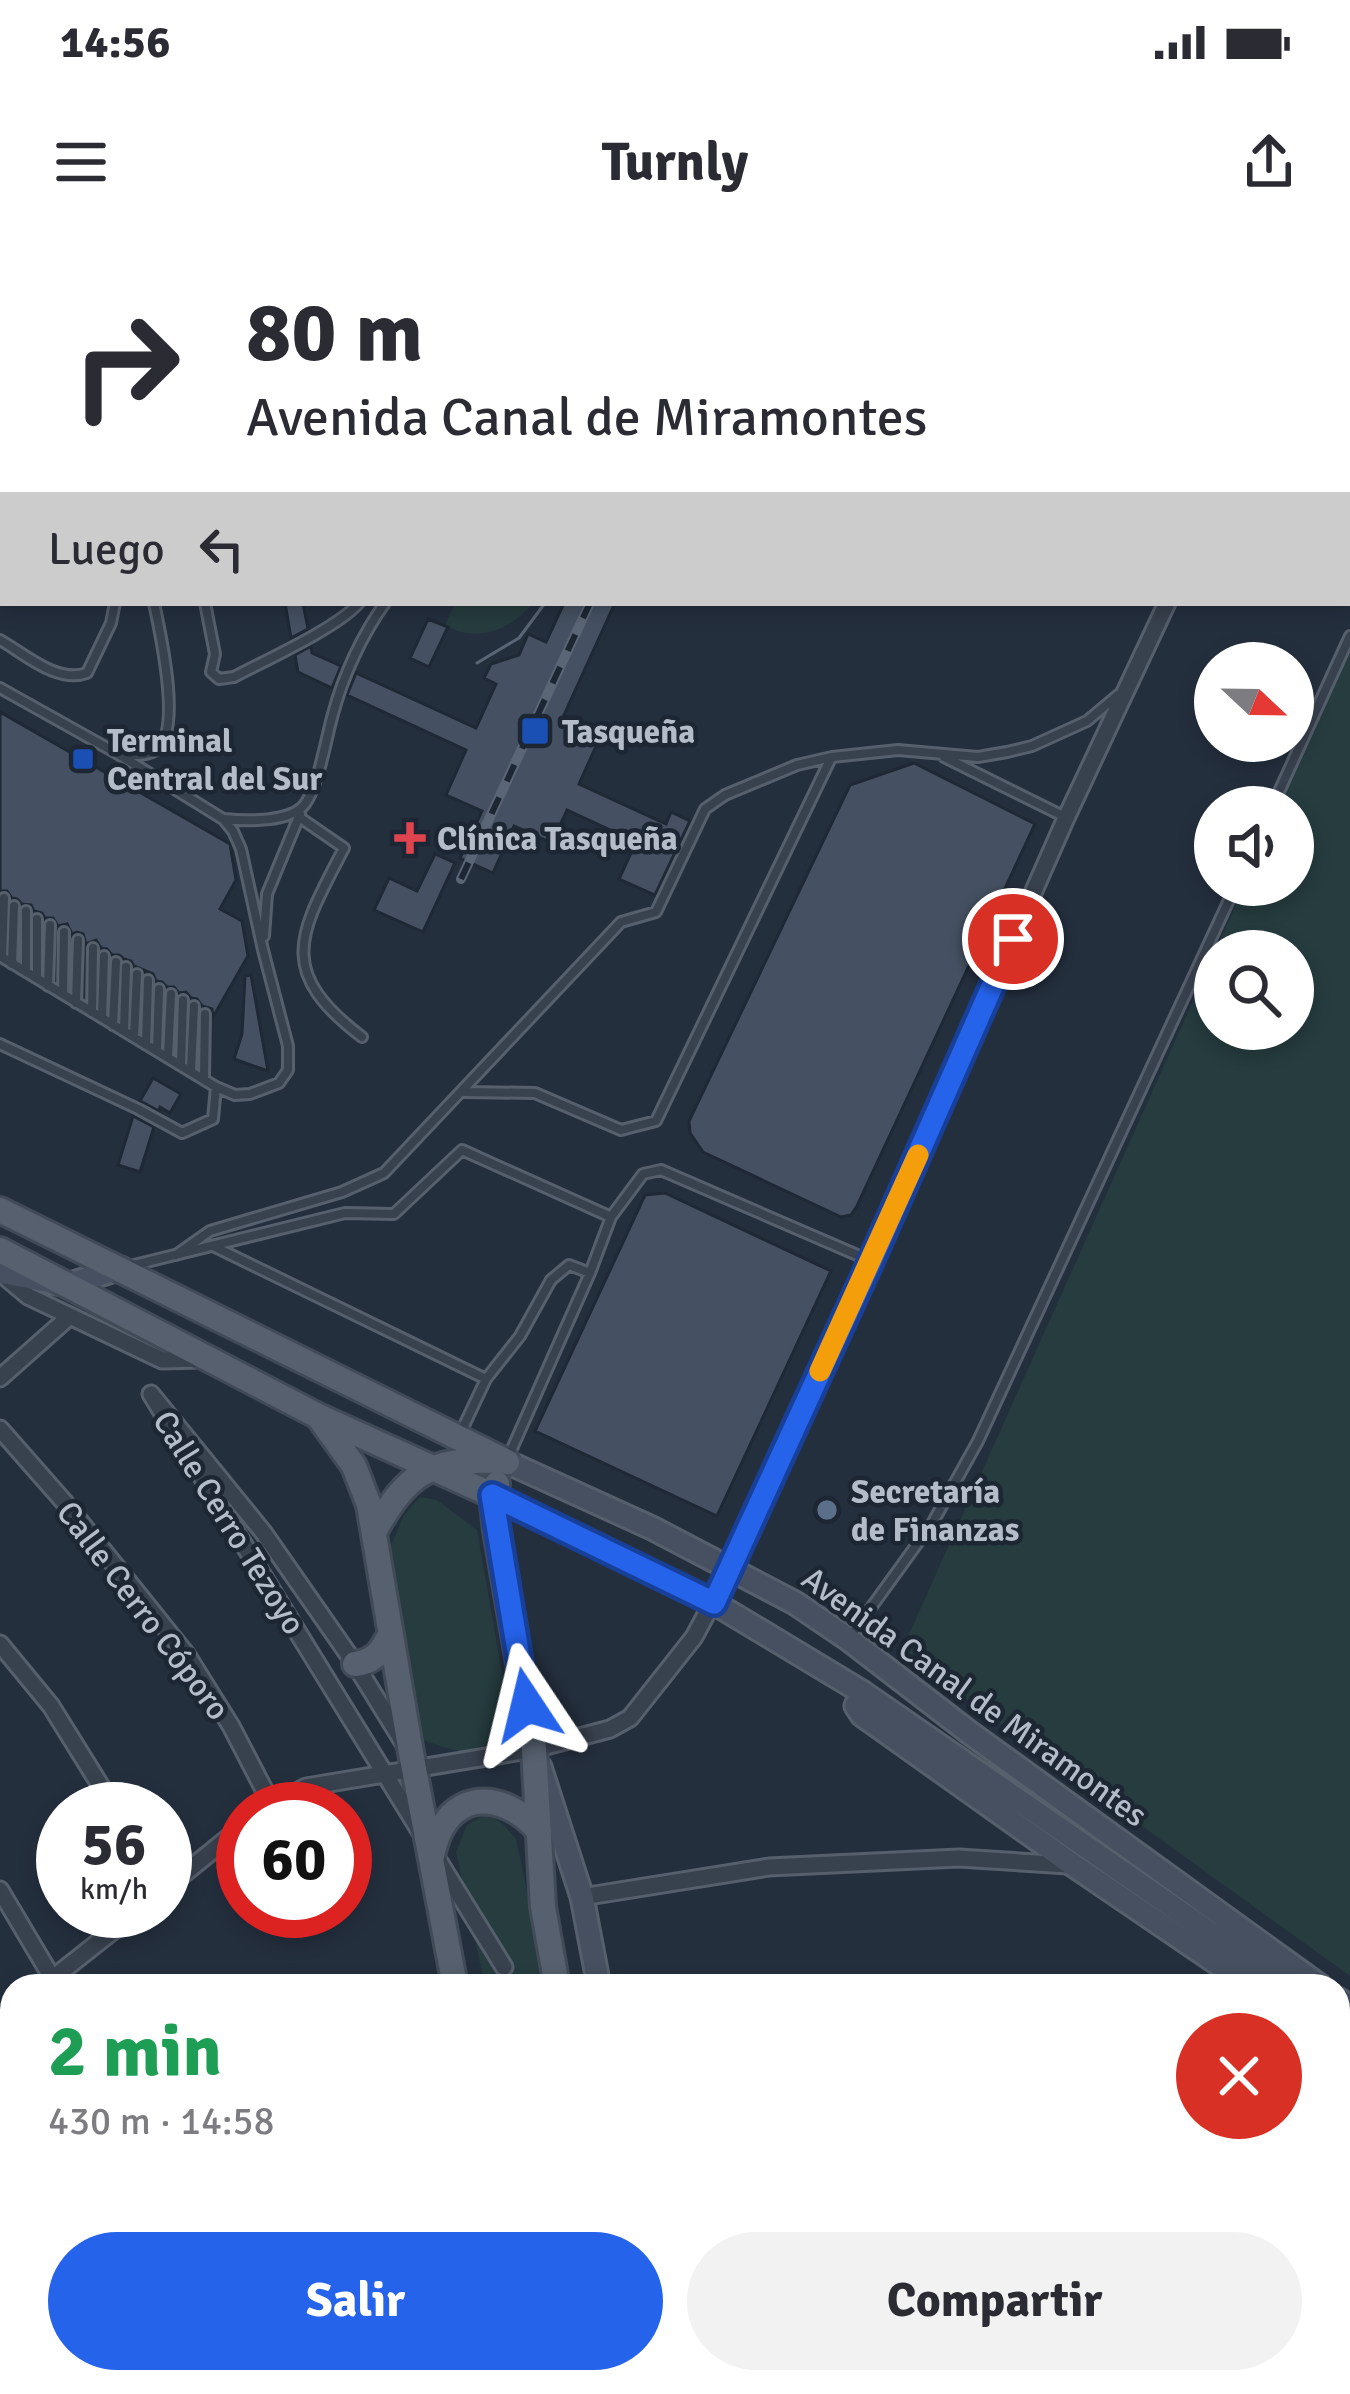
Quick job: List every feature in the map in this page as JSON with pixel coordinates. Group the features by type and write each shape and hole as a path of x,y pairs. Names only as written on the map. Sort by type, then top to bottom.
{"main road":[{"name":"Avenida Canal de Miramontes","path":"0,1210 507,1462 652,1528 795,1603 1303,1974"},
{"name":"Avenida Canal de Miramontes","path":"0,1250 318,1416 714,1603 862,1692 1270,1974"},
{"name":"Avenida Canal de Miramontes","path":"0,1272 67,1285 121,1268"},
{"path":"318,1416 363,1483 453,1974"},
{"path":"374,1532 396,1494 431,1468 460,1461 507,1462 492,1495 535,1749 543,1907 555,1974"},
{"path":"355,1664 377,1656 390,1636"},
{"path":"862,1692 874,1685 887,1686 936,1720 970,1733"},
{"name":"Avenida Canal de Miramontes","path":"862,1692 856,1706 862,1715 1231,1974"},
{"path":"535,1749 582,1897 597,1974"},
{"path":"432,1866 441,1829 469,1803 482,1800 508,1806 539,1831"}],"street":[{"path":"323,1782 412,1761 535,1749 610,1729 630,1718 694,1637 731,1568 1166,606"},
{"name":"Avenida Canal de Miramontes","path":"0,1272 28,1296 162,1360 209,1359"},
{"path":"0,1378 70,1316"},
{"name":"Calle Cerro Tezoyo","path":"412,1761 355,1664 263,1532 151,1394 504,1967"},
{"name":"Calle Cerro Cóporo","path":"0,1429 186,1654 231,1726 257,1782"},
{"path":"0,1644 51,1706 99,1782"},
{"path":"192,1867 216,1848"},
{"path":"582,1897 769,1867 959,1858 1073,1865"},
{"path":"0,1890 46,1974"},
{"path":"63,1974 106,1938"}],"lane":[{"path":"0,640 62,676 74,677 87,673 114,606"},
{"path":"118,754 153,752 161,746 168,726 155,606"},
{"path":"206,606 215,654 211,671 220,680 294,645 356,606"},
{"path":"263,950 267,894 318,772 350,668 383,606"},
{"path":"1282,786 1350,636"},
{"path":"176,1255 210,1231 341,1192 385,1173 621,922 656,912 705,809 725,795 797,765 832,757 898,750 978,757 1032,746 1088,721 1128,686"},
{"path":"0,688 118,754 223,819 233,831 288,1046 288,1070 279,1083 235,1095 76,1003 1,957 4,898"},
{"path":"936,753 1066,818"},
{"path":"463,1092 535,1093 621,1130 656,1121 832,757"},
{"path":"223,819 251,822 287,815 304,806"},
{"path":"299,817 344,848 310,912 304,935 303,957 311,986 333,1015 362,1037"},
{"path":"12,964 14,906"},
{"path":"848,1639 933,1522 978,1441 1226,906"},
{"path":"26,911 26,972"},
{"path":"37,978 38,919"},
{"path":"48,986 50,925"},
{"path":"63,994 64,932"},
{"path":"76,1003 78,940"},
{"path":"92,1012 93,948"},
{"path":"102,1018 104,956"},
{"path":"113,1024 116,962"},
{"path":"124,1031 126,968"},
{"path":"134,1037 137,974"},
{"path":"146,1045 148,980"},
{"path":"157,1050 159,988"},
{"path":"168,1056 171,994"},
{"path":"181,1065 183,1000"},
{"path":"191,1072 194,1006"},
{"path":"204,1078 205,1014"},
{"path":"0,1044 182,1133 212,1119 216,1087"},
{"path":"121,1268 344,1214 394,1214 462,1150 610,1216"},
{"path":"507,1462 610,1216 643,1174 661,1170 871,1261"},
{"path":"213,1246 486,1378"},
{"path":"459,1438 486,1378 520,1336 551,1280 569,1264 590,1273"}],"green space":[{"path":"454,606 530,606 504,627 481,634 445,625"},
{"path":"1350,649 1350,1974 901,1652 1194,999 1194,1050 1314,1050 1314,930 1225,930 1235,906 1314,906 1314,786 1288,786 1299,762 1314,762 1314,729"},
{"path":"420,1497 437,1500 477,1530 511,1725 490,1744 471,1751 424,1740 391,1545 404,1515"},
{"path":"488,1813 516,1839 544,1974 482,1974 456,1852 467,1825"}],"building":[{"path":"286,606 304,606 308,629 291,638"},
{"path":"563,606 614,606 564,715 602,733 579,784 666,824 671,812 690,821 655,895 619,879 636,842 567,810 552,843 514,826 493,873 460,858 482,811 446,795 466,750 347,695 356,673 476,728 496,684 484,678 491,664 519,655 528,634 546,642"},
{"path":"428,619 448,627 429,667 410,658"},
{"path":"311,646 312,653 341,666 332,688 298,672 295,655"},
{"path":"0,712 230,844 236,880 220,909 242,921 248,956 213,1017 212,1009 186,992 156,981 153,974 112,955 96,940 86,944 83,934 72,934 67,924 58,926 53,918 45,918 31,905 0,891"},
{"path":"914,763 1035,824 857,1206 851,1215 841,1217 703,1152 690,1133 689,1121 850,785"},
{"path":"435,854 455,863 423,932 374,910 389,878 417,891"},
{"path":"251,975 268,1071 234,1059 242,1034 245,976"},
{"path":"153,1078 181,1094 170,1113 140,1101"},
{"path":"133,1116 154,1127 140,1172 118,1165"},
{"path":"665,1193 831,1271 717,1516 535,1431 645,1195"}],"tram line":[{"path":"477,663 519,638 543,606"}],"railway":[{"path":"461,879 589,606"}],"slow traffic":[{"path":"820,1371 918,1155"}],"place":[{"name":"Tasqueña","path":"535,731"},
{"name":"Terminal Central del Sur","path":"83,759"},
{"name":"Clínica Tasqueña","path":"410,838"},
{"name":"Secretaría de Finanzas","path":"827,1510"}],"route":[{"path":"527,1705 492,1495 714,1603 1013,939"}]}
